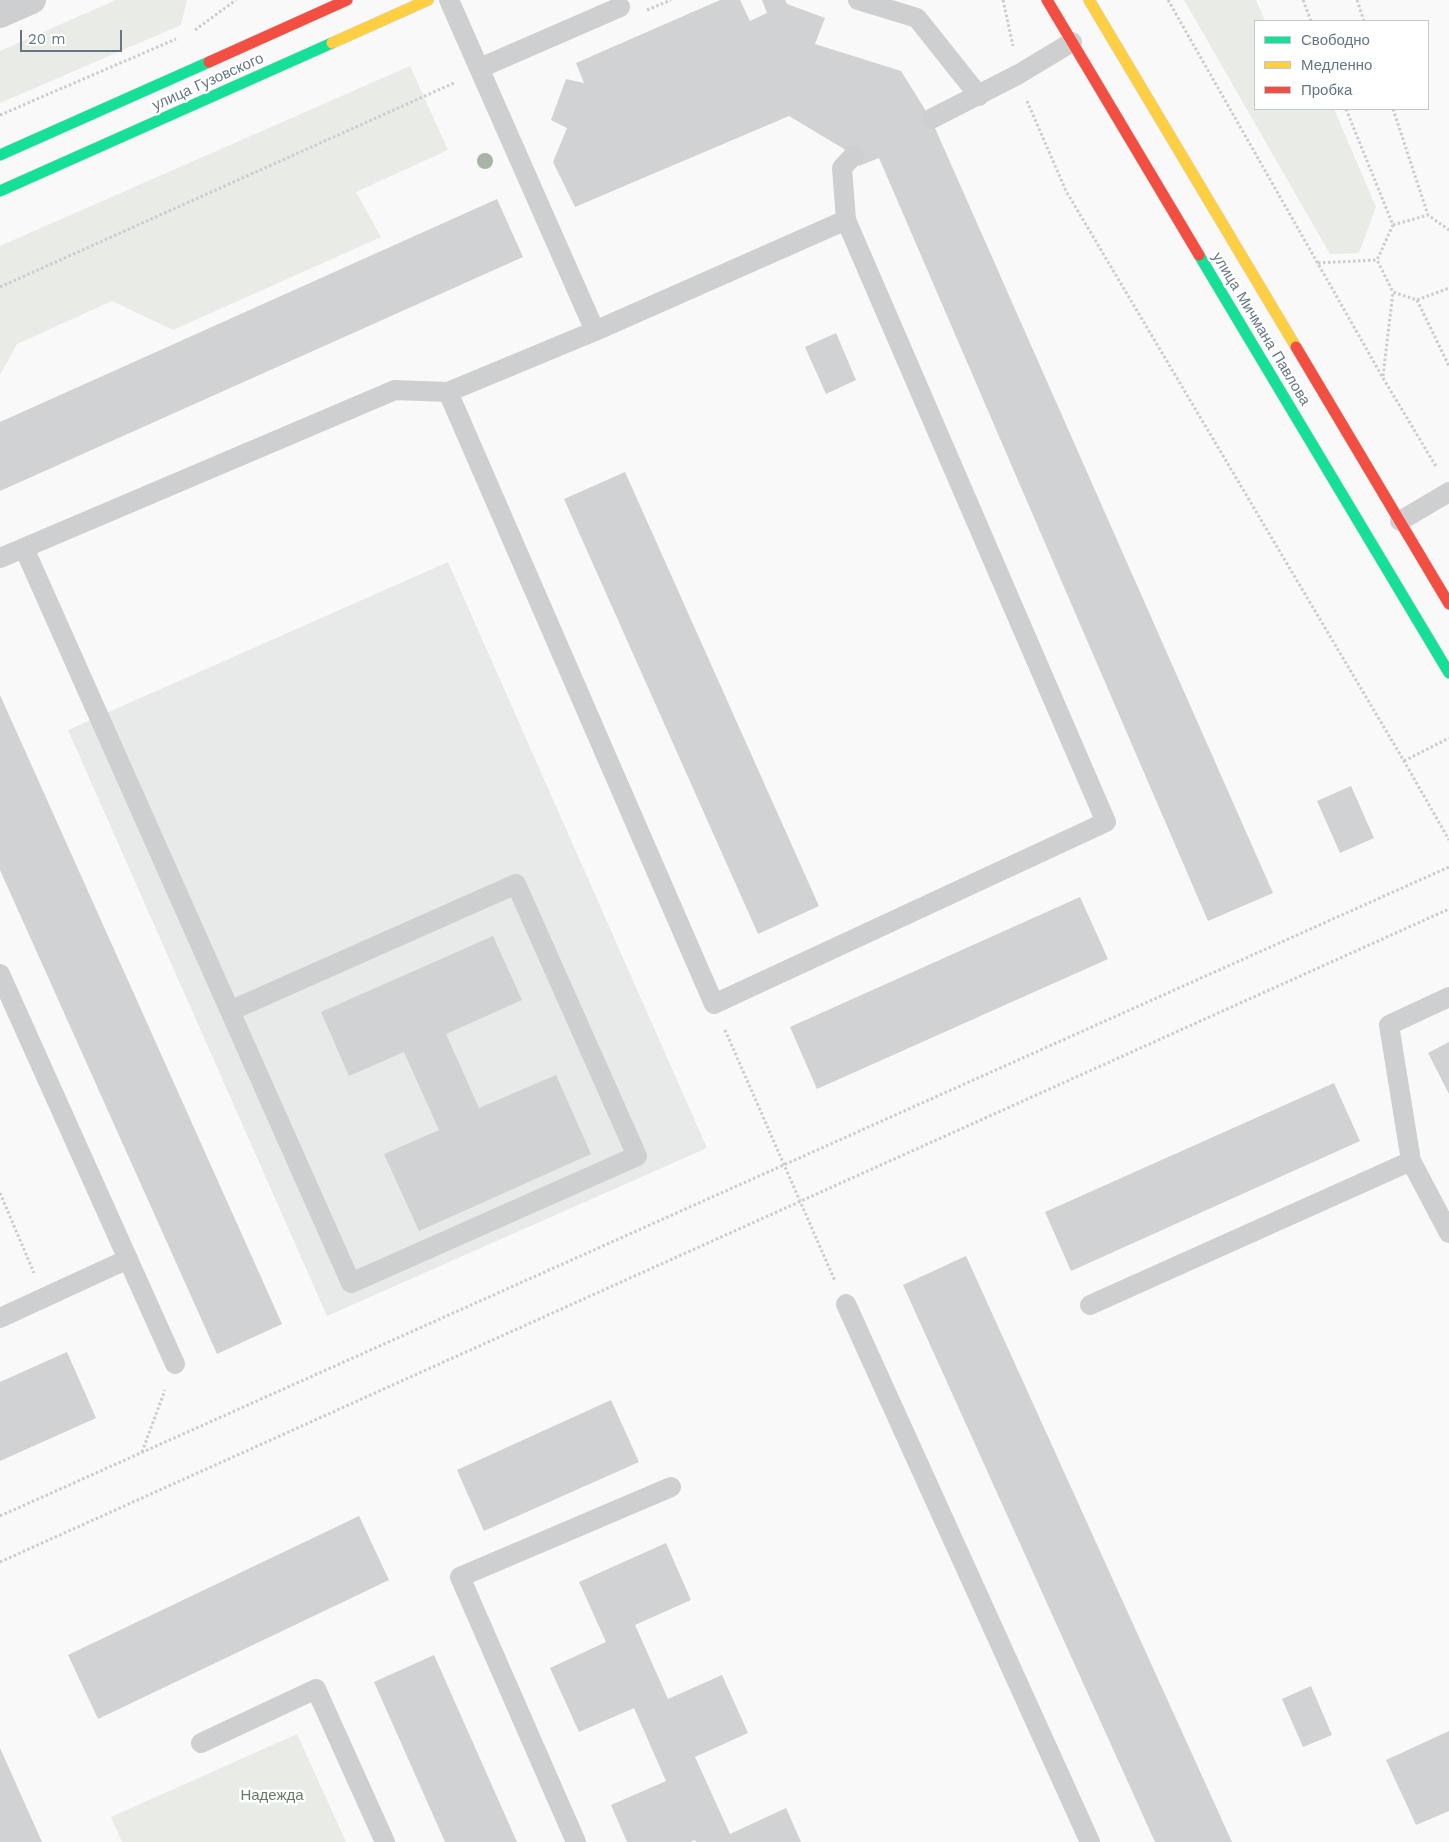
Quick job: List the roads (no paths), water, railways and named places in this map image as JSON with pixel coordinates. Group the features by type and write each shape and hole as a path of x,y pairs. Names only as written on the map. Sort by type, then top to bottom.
{"main road":[{"name":"улица Гузовского","path":"0,155 347,0"},
{"name":"улица Гузовского","path":"0,191 428,0"},
{"name":"улица Мичмана Павлова","path":"1047,0 1076,40 1373,536 1449,673"},
{"name":"улица Мичмана Павлова","path":"1089,0 1100,26 1396,523 1449,604"}],"street":[{"path":"0,14 32,0"}],"lane":[{"path":"449,0 595,331"},
{"path":"858,0 917,18 979,96"},
{"path":"480,68 620,7"},
{"path":"932,119 979,96 1076,40"},
{"path":"448,392 714,1004 1106,822 846,220 842,168 854,155"},
{"path":"0,558 396,390 448,392 595,331 846,220"},
{"path":"1396,523 1449,492"},
{"path":"24,548 351,1283 636,1156 516,884 230,1011"},
{"path":"0,974 175,1364"},
{"path":"1449,997 1389,1025 1411,1161 1449,1233"},
{"path":"1090,1305 1411,1161"},
{"path":"0,1318 128,1260"},
{"path":"846,1304 1089,1841"},
{"path":"576,1842 460,1577 671,1487"},
{"path":"201,1743 316,1689 385,1842"}],"park label":[{"name":"Надежда","path":"272,1796"}]}
